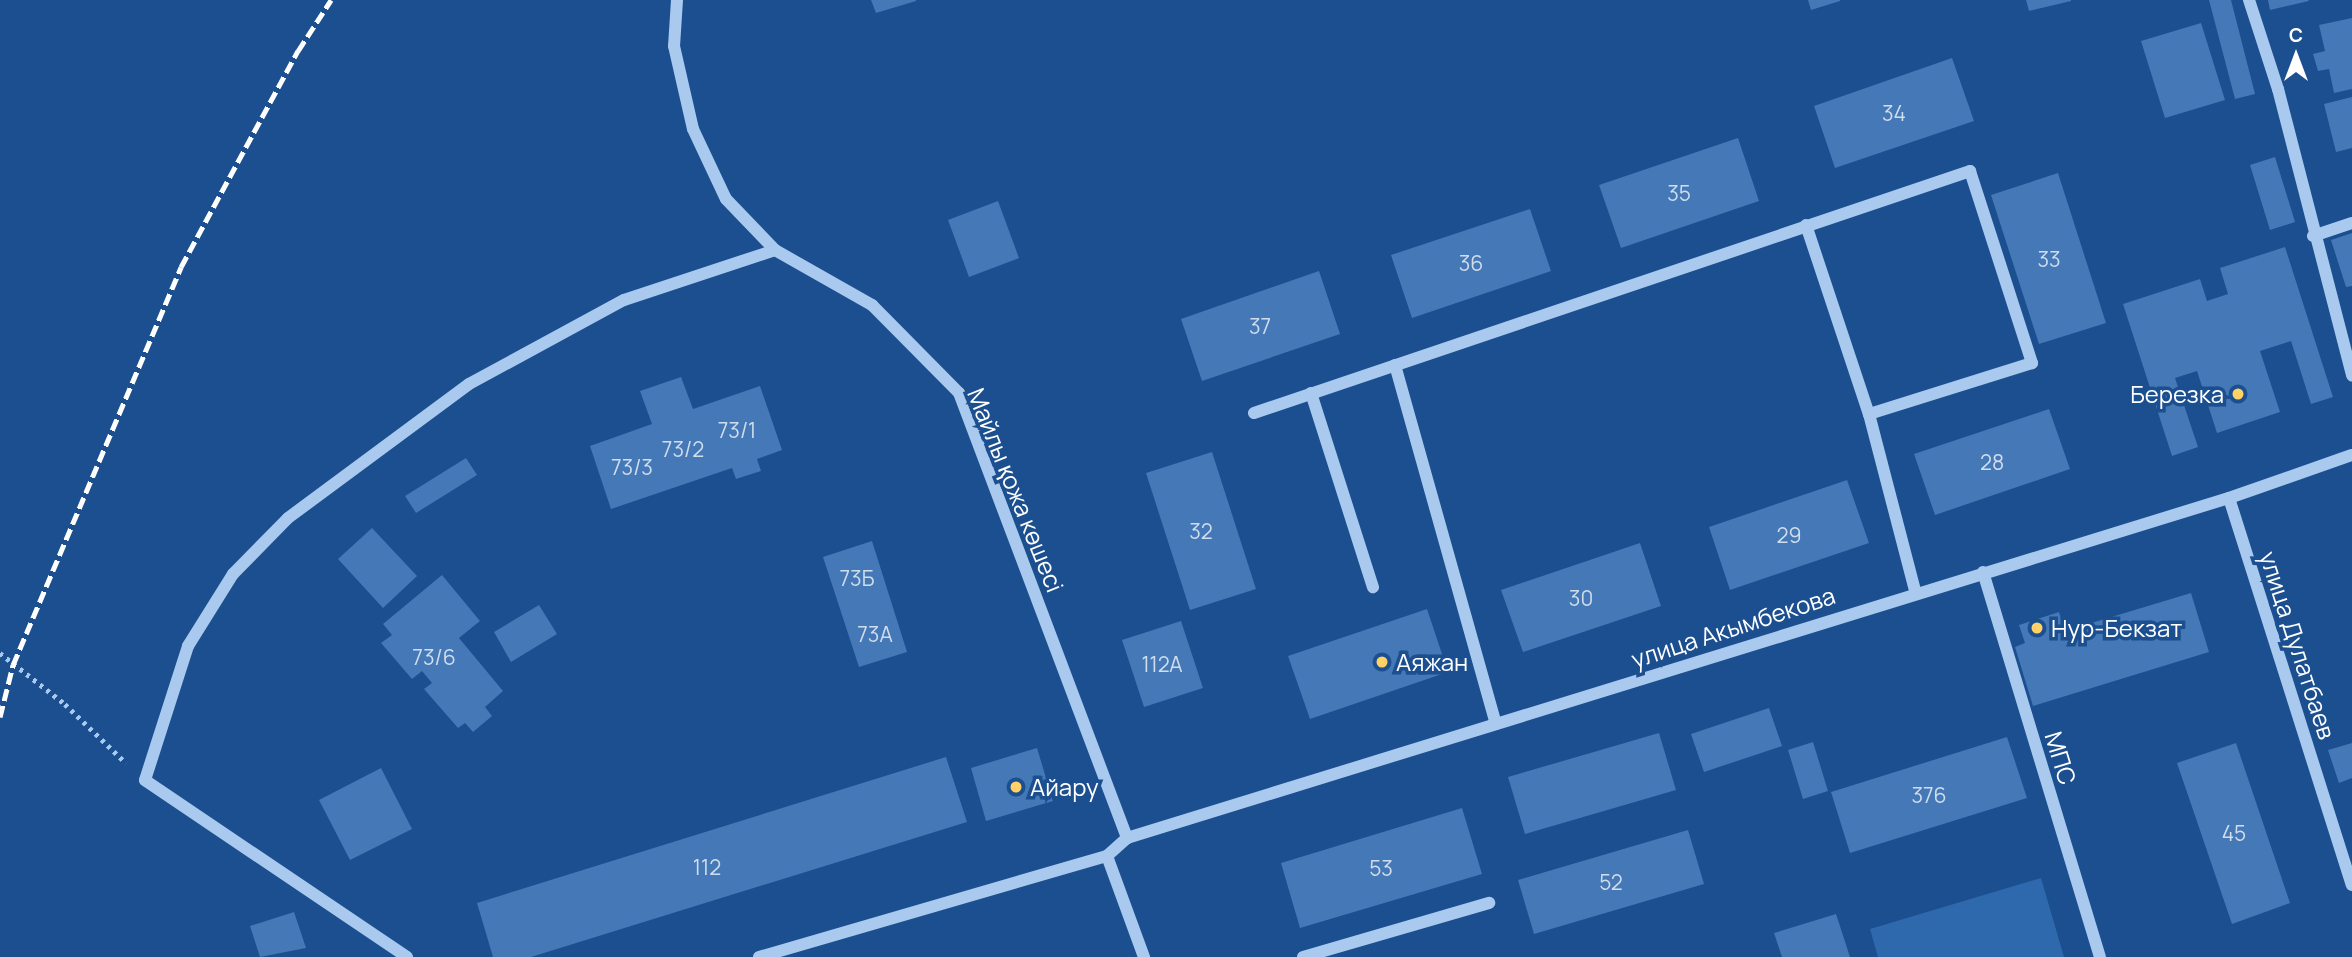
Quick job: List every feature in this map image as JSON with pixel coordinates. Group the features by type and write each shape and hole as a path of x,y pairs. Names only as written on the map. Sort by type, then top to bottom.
{"street":[{"name":"Майлы қожа көшесі","path":"677,0 674,46 693,129 726,199 775,250 872,305 959,393 1127,838"},
{"path":"2249,0 2278,89 2313,236 2352,376"},
{"path":"1254,413 1970,171 2032,363 1869,414"},
{"path":"2313,236 2352,223"},
{"path":"1806,225 1869,414 1915,591"},
{"path":"407,957 145,780 188,646 233,573 288,518 469,384 624,300 775,250"},
{"path":"1395,365 1496,724"},
{"path":"1311,393 1373,587"},
{"name":"улица Акымбекова","path":"1127,838 1915,591 2229,498 2352,455"},
{"name":"улица Дулатбаев","path":"2229,498 2352,885"},
{"name":"МПС","path":"1983,572 2100,957"},
{"path":"759,957 1107,856 1127,838"},
{"path":"1107,856 1144,957"},
{"path":"1303,957 1489,903"}],"path":[{"path":"0,653 65,704 145,780"}],"shaded area":[{"path":"2041,878 2064,957 1878,957 1870,929"}],"building":[{"path":"871,0 916,0 916,1 876,13"},
{"path":"1808,0 1840,0 1840,1 1811,10"},
{"path":"2026,0 2071,0 2071,1 2029,11"},
{"path":"2209,0 2231,0 2255,94 2235,99"},
{"path":"2268,0 2308,0 2309,1 2270,10"},
{"path":"2352,18 2352,89 2334,93 2329,69 2318,71 2313,54 2325,51 2319,25"},
{"path":"2201,23 2225,100 2165,118 2141,41"},
{"path":"1952,58 1974,121 1835,168 1814,106"},
{"path":"2352,97 2352,148 2336,152 2324,104"},
{"path":"1738,138 1759,201 1621,248 1599,185"},
{"path":"2275,157 2295,222 2270,230 2250,165"},
{"path":"2058,173 2106,323 2039,344 1991,195"},
{"path":"998,201 1019,258 969,277 948,220"},
{"path":"1530,209 1551,271 1412,318 1391,255"},
{"path":"2352,233 2352,286 2346,287 2331,240"},
{"path":"2285,247 2333,397 2311,404 2291,341 2260,351 2280,412 2217,433 2197,371 2175,378 2198,447 2172,456 2123,304 2200,279 2207,301 2228,294 2220,268"},
{"path":"1319,271 1340,334 1202,381 1181,319"},
{"path":"681,377 693,409 760,386 782,450 757,459 761,471 736,479 732,468 611,509 590,446 652,424 640,391"},
{"path":"2049,409 2070,469 1935,515 1914,454"},
{"path":"1212,452 1256,589 1190,610 1146,473"},
{"path":"466,458 477,475 416,513 405,496"},
{"path":"1847,480 1869,543 1730,590 1709,527"},
{"path":"372,528 417,576 383,608 338,559"},
{"path":"872,541 907,652 859,667 823,557"},
{"path":"1640,543 1661,606 1523,652 1501,590"},
{"path":"442,575 480,621 459,638 503,691 485,707 492,716 473,732 465,723 458,728 424,689 432,683 422,671 412,679 381,643 392,635 383,624"},
{"path":"2191,593 2209,652 2033,706 2015,647 2025,643 2019,625 2059,612 2065,631"},
{"path":"539,605 557,634 511,662 494,632"},
{"path":"1427,609 1448,672 1310,719 1288,656"},
{"path":"1181,621 1203,688 1144,707 1122,640"},
{"path":"1769,708 1782,746 1704,772 1691,734"},
{"path":"1659,733 1676,790 1525,834 1508,777"},
{"path":"2007,737 2027,798 1850,853 1831,792"},
{"path":"1813,742 1828,791 1803,799 1788,750"},
{"path":"2236,743 2290,903 2232,924 2177,763"},
{"path":"2352,743 2352,778 2339,783 2328,750"},
{"path":"1037,748 1053,801 986,821 971,768"},
{"path":"946,757 967,822 531,957 493,957 477,903"},
{"path":"381,768 412,829 350,860 319,800"},
{"path":"1462,808 1482,874 1300,928 1281,863"},
{"path":"1688,830 1704,884 1534,934 1518,880"},
{"path":"294,912 306,948 260,957 250,926"},
{"path":"1836,914 1850,957 1782,957 1774,933"}],"railway":[{"path":"0,717 13,665 181,267 298,51 331,0"}],"place":[{"name":"Березка","path":"2238,394"},
{"name":"Нур-Бекзат","path":"2037,628"},
{"name":"Аяжан","path":"1382,662"},
{"name":"Айару","path":"1016,787"}]}
